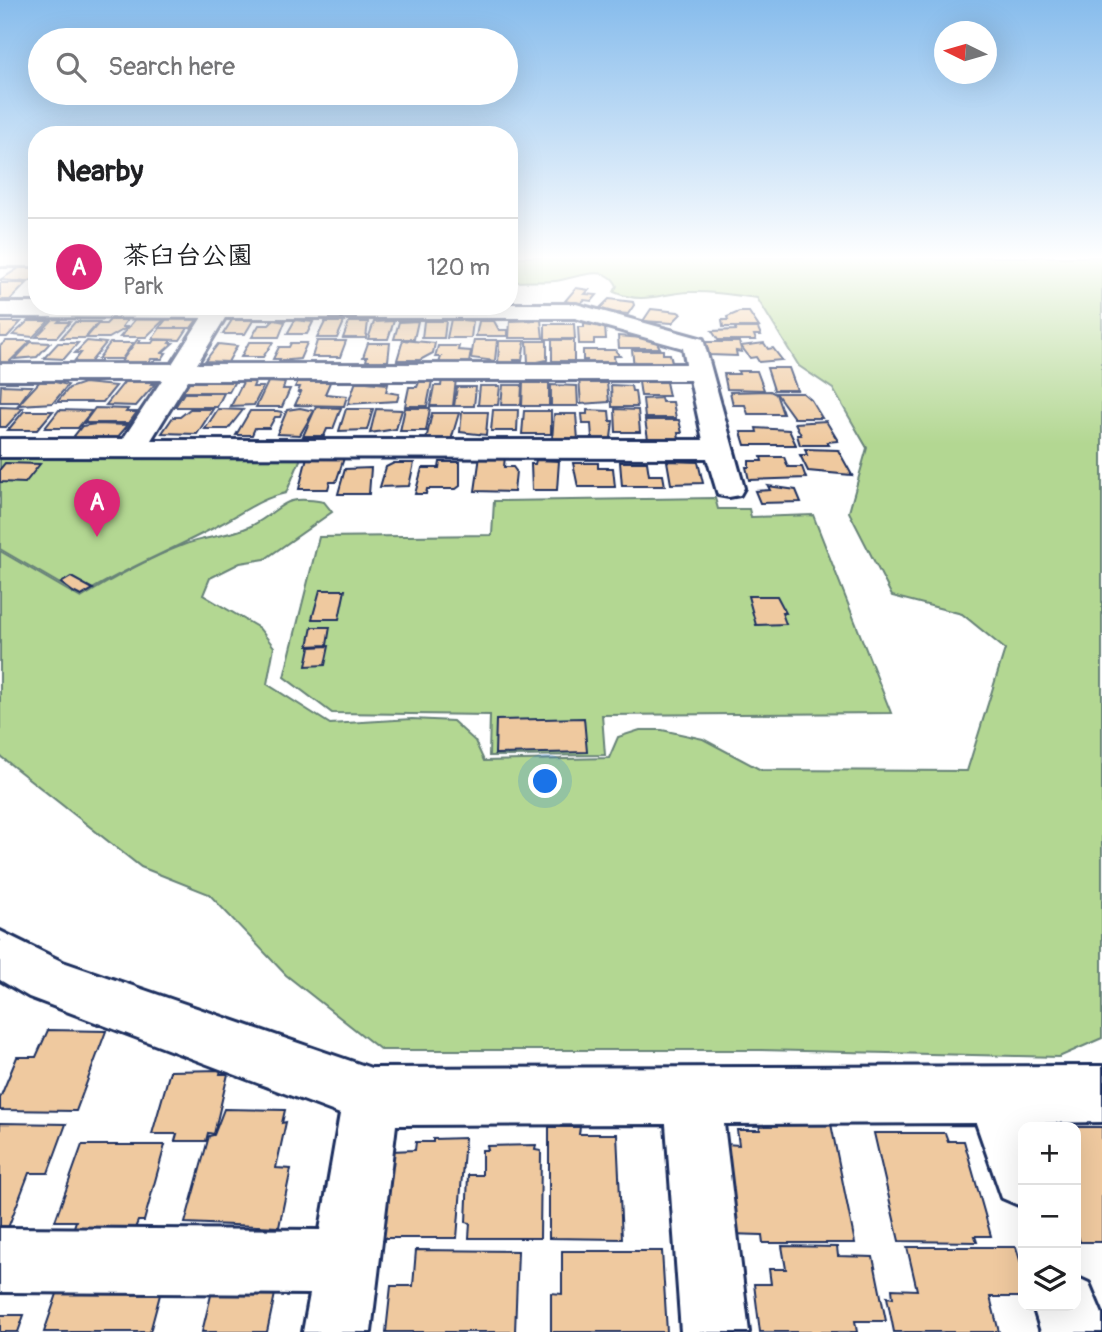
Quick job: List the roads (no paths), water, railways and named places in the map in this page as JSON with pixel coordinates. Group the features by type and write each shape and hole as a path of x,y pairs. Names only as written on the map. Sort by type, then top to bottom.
{"street":[{"path":"131,449 212,319"},
{"path":"605,319 694,344 729,488"},
{"path":"0,372 701,372"},
{"path":"0,449 720,449"},
{"path":"0,954 47,980 371,1097 1102,1094"},
{"path":"995,1094 1018,1162"},
{"path":"692,1095 715,1332"},
{"path":"337,1332 371,1097"},
{"path":"0,1259 347,1262"},
{"path":"1068,1311 1075,1332"}],"place":[{"name":"茶臼台公園","path":"97,537"}]}
